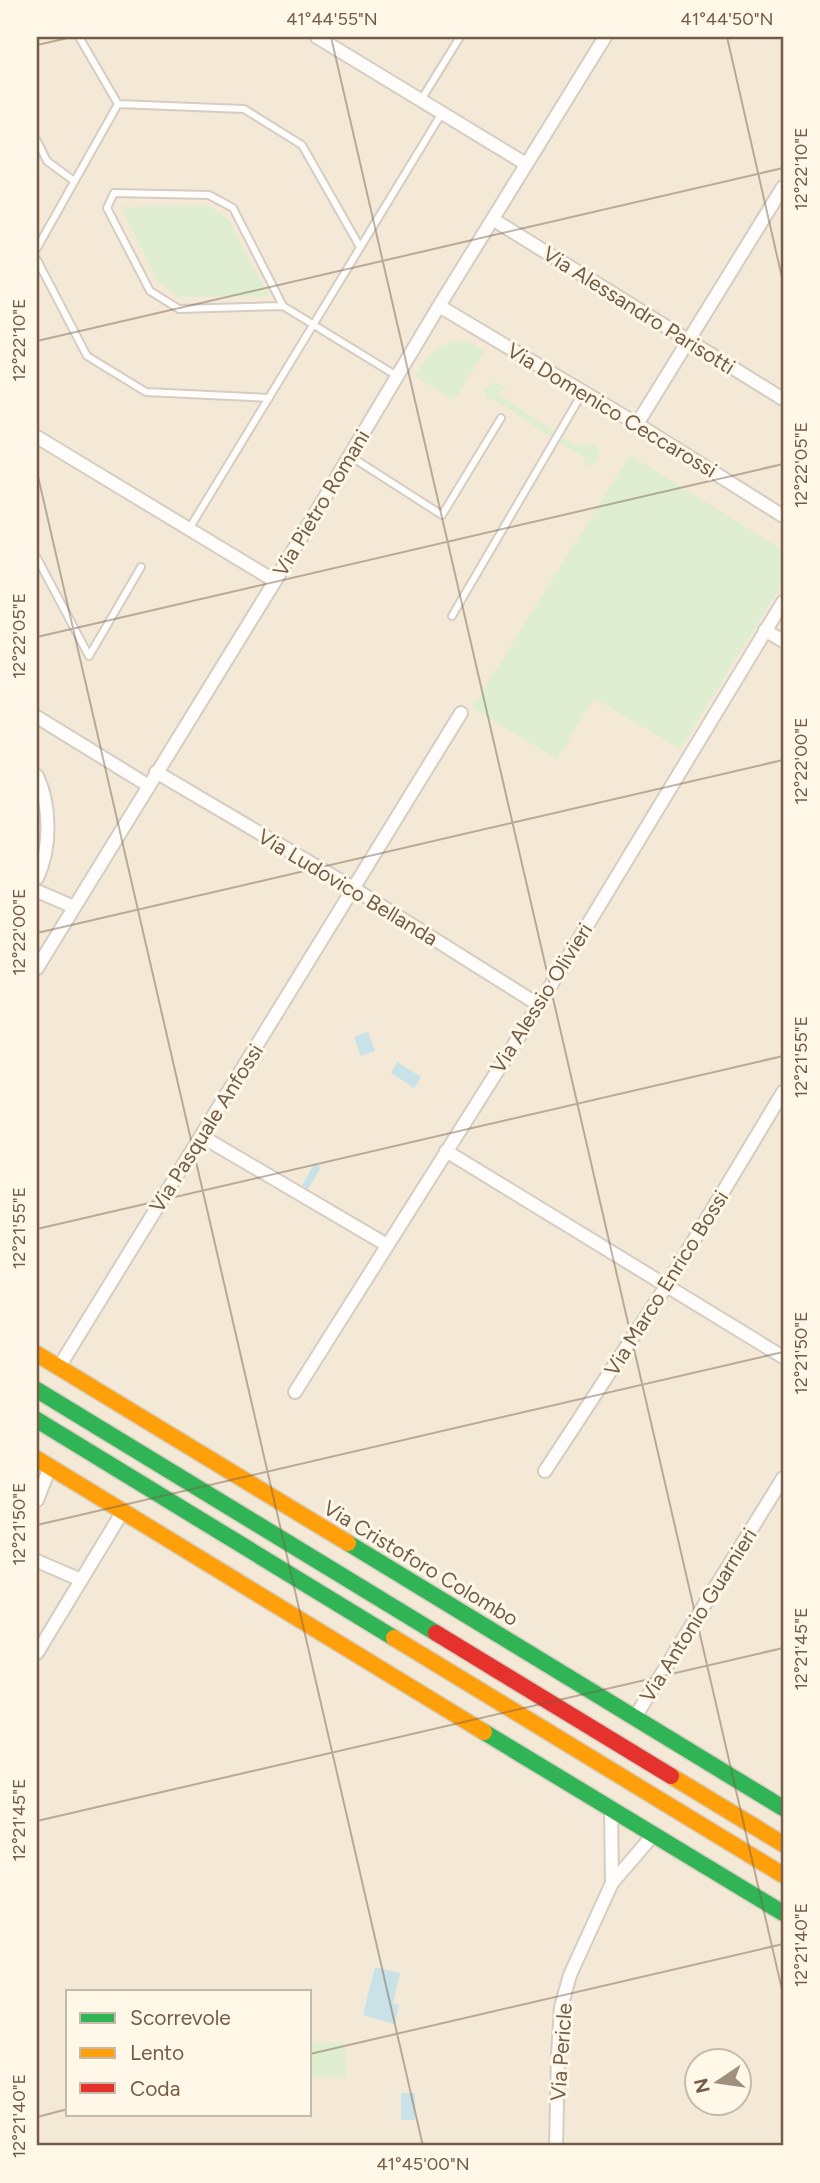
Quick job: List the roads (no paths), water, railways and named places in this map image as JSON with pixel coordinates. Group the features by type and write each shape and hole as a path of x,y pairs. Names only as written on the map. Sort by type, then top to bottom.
{"main road":[{"name":"Via Cristoforo Colombo","path":"37,1353 783,1808"},
{"path":"37,1390 783,1844"},
{"path":"37,1420 783,1875"},
{"path":"43,1463 783,1913"}],"street":[{"path":"317,37 526,164"},
{"name":"Via Pietro Romani","path":"37,968 604,37"},
{"path":"637,424 783,187"},
{"name":"Via Alessandro Parisotti","path":"494,220 783,399"},
{"name":"Via Domenico Ceccarossi","path":"439,306 637,424 783,516"},
{"path":"37,438 275,581"},
{"name":"Via Alessio Olivieri","path":"295,1392 539,1005 783,602"},
{"path":"765,630 783,641"},
{"name":"Via Pasquale Anfossi","path":"59,1367 461,713"},
{"path":"37,717 149,786"},
{"name":"Via Ludovico Bellanda","path":"156,772 353,888 539,1005"},
{"path":"37,776 48,814 45,848 37,878"},
{"path":"37,891 74,907"},
{"name":"Via Marco Enrico Bossi","path":"545,1471 667,1285 783,1092"},
{"path":"201,1136 387,1245"},
{"path":"446,1151 783,1357"},
{"path":"37,1500 43,1463"},
{"name":"Via Antonio Guarnieri","path":"635,1717 783,1478"},
{"path":"37,1653 123,1511"},
{"path":"37,1561 80,1580"},
{"name":"Via Pericle","path":"611,1810 612,1883"},
{"name":"Via Pericle","path":"556,2146 561,2007 570,1975 612,1883 654,1834"}],"lane":[{"path":"79,37 118,104"},
{"path":"421,100 460,37"},
{"path":"37,248 118,104"},
{"path":"118,104 244,110 302,145 360,247"},
{"path":"189,529 442,113"},
{"path":"37,141 47,161 74,181"},
{"path":"37,162 47,161"},
{"path":"283,306 179,309 150,291 107,208 114,193 209,195 233,208 283,306 397,376"},
{"path":"37,260 87,356 122,377 146,391 269,398"},
{"path":"452,616 583,392"},
{"path":"350,456 442,515 501,418"},
{"path":"37,558 89,656 141,567"}],"water":[{"path":"368,1032 375,1051 361,1056 354,1037"},
{"path":"397,1062 421,1077 414,1088 391,1073"},
{"path":"315,1163 321,1167 308,1189 302,1185"},
{"path":"375,1967 400,1973 393,2003 399,2005 395,2024 363,2015"},
{"path":"401,2093 415,2093 415,2120 401,2120"}]}
